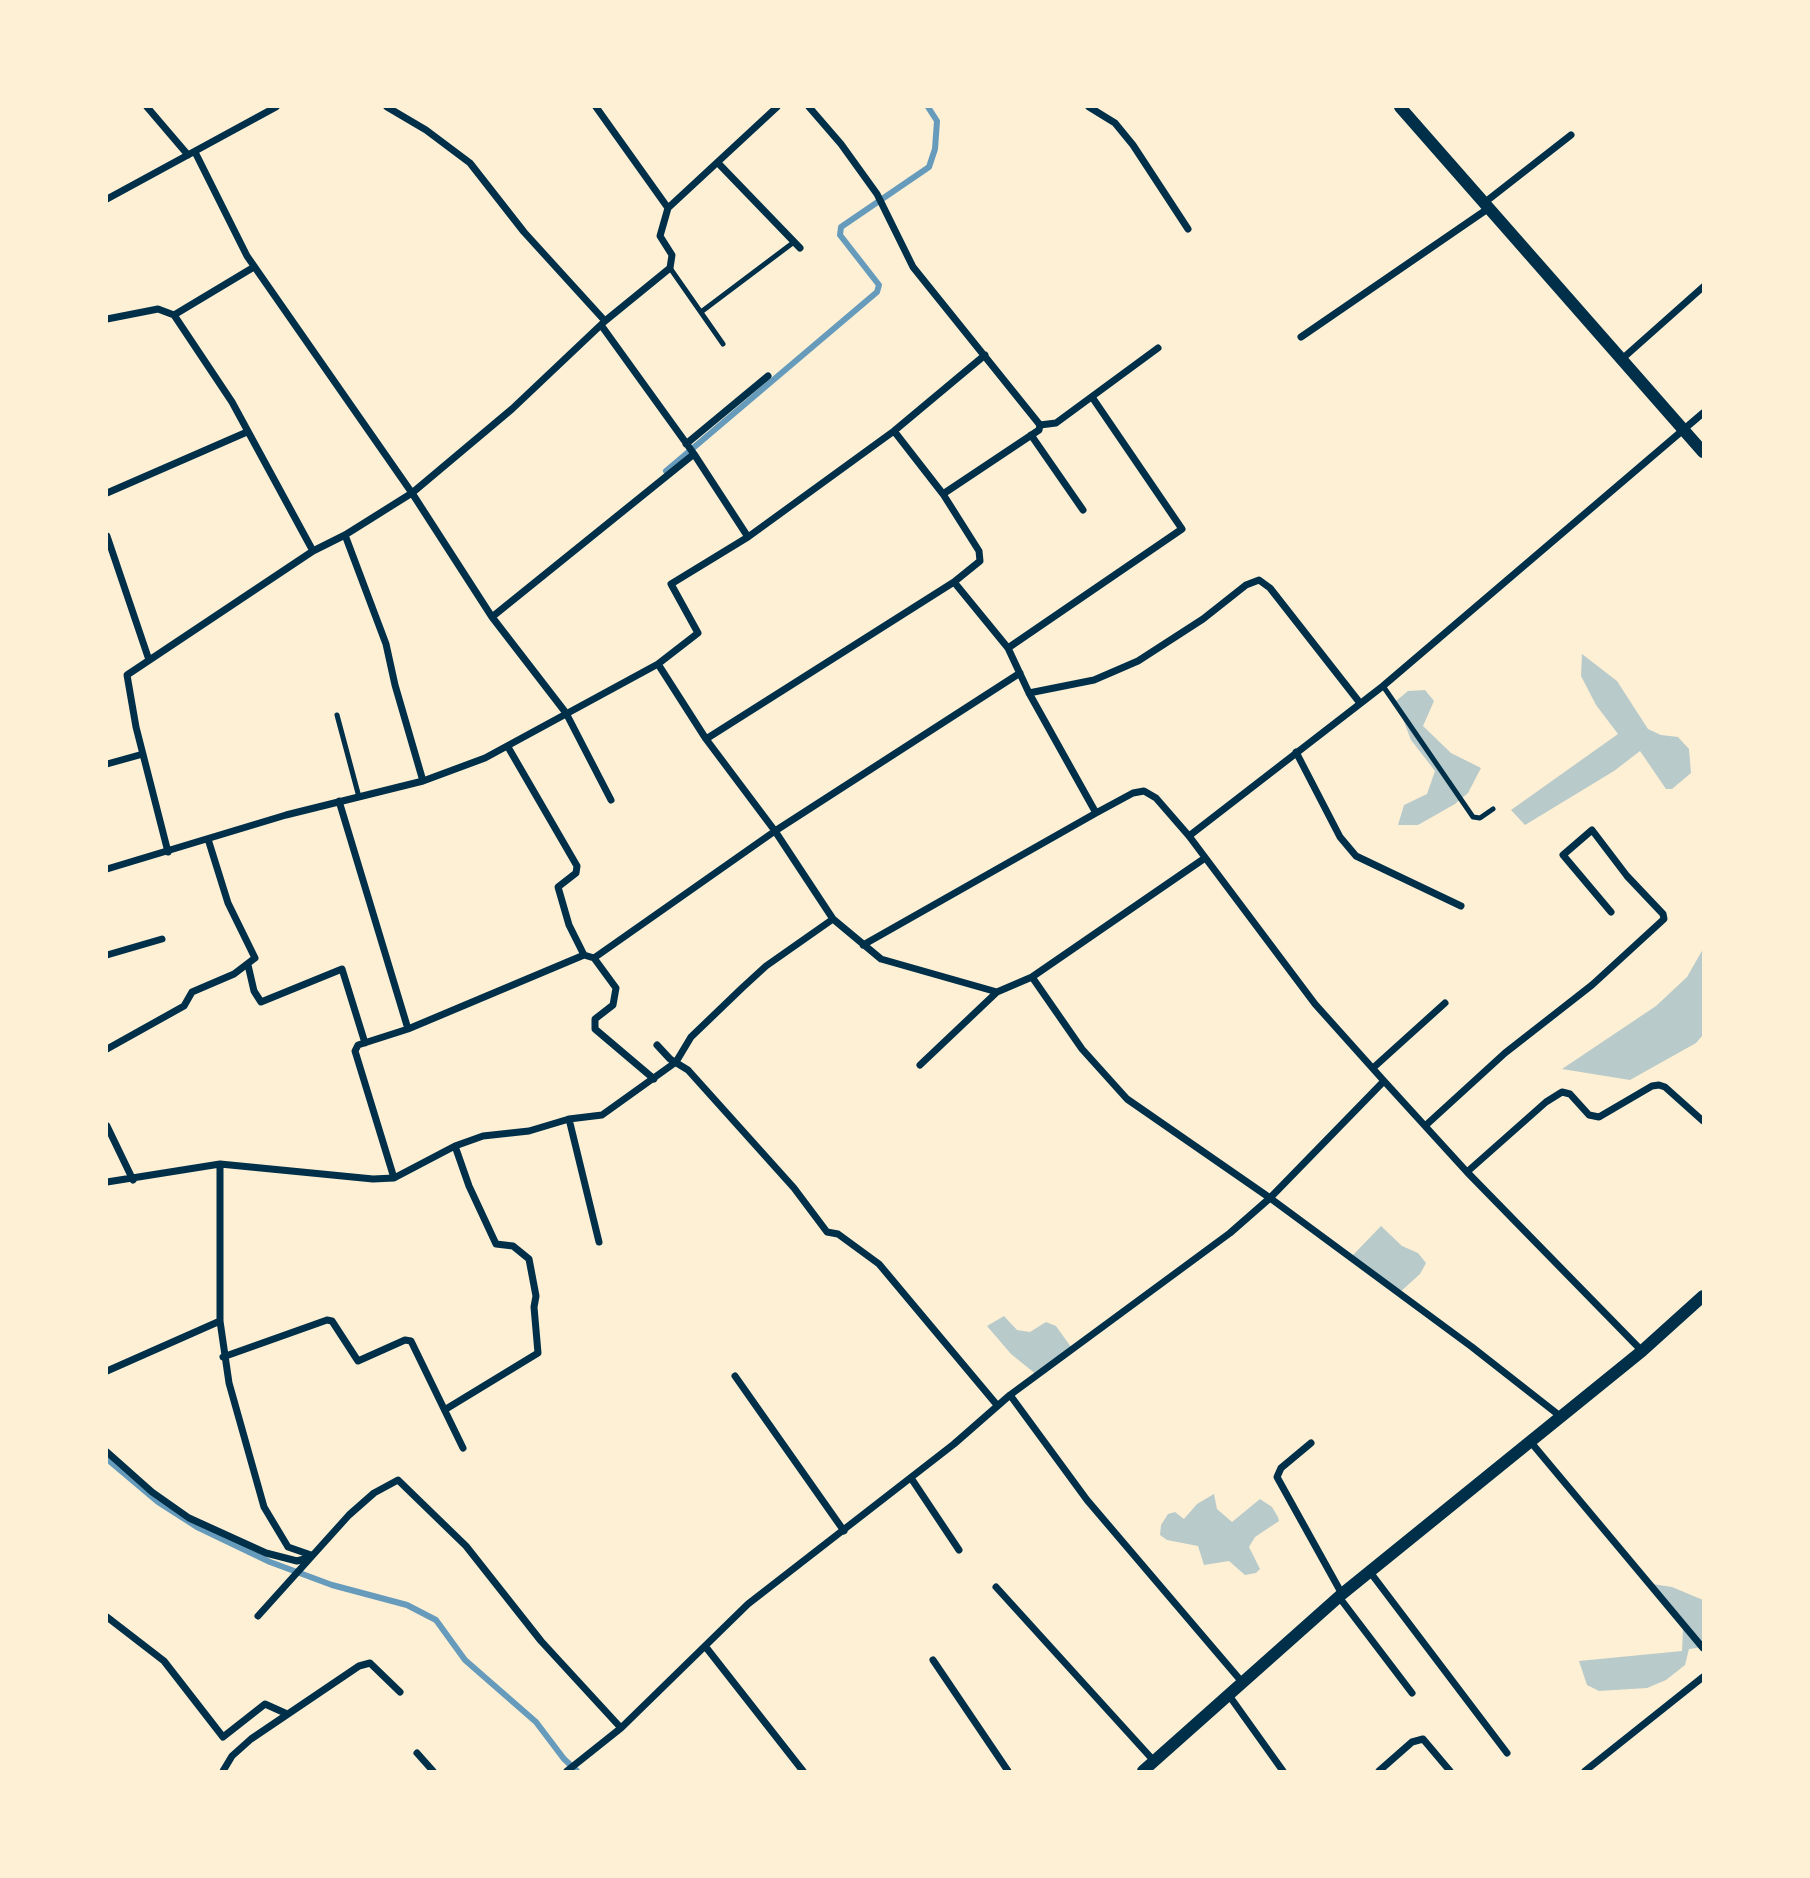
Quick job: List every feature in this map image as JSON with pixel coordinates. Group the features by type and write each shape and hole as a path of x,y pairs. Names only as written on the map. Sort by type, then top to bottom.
{"street":[{"path":"147,107 191,153 254,267 412,493 492,617 566,713 611,800"},
{"path":"107,199 276,107"},
{"path":"387,107 426,130 470,163 524,232 603,323 748,537"},
{"path":"596,107 668,208"},
{"path":"168,852 143,754 127,675 313,551 345,535 412,493 512,409 603,323 670,268 672,255 660,236 668,208 719,164 777,107"},
{"path":"809,107 841,144 879,198 914,267 1040,425"},
{"path":"1089,107 1115,124 1133,145 1188,229"},
{"path":"1400,107 1703,452"},
{"path":"1301,337 1486,205 1571,135"},
{"path":"719,164 797,245"},
{"path":"174,315 254,267"},
{"path":"1622,359 1703,287"},
{"path":"107,319 158,309 174,315 232,402 313,551"},
{"path":"1040,425 1056,423 1158,348"},
{"path":"107,869 339,800 423,781 508,747 658,664 698,634 670,585 748,537 894,431 985,355"},
{"path":"687,444 768,376"},
{"path":"1008,648 1182,529 1092,397"},
{"path":"1189,835 1382,686 1703,413"},
{"path":"943,494 1039,430 1040,425"},
{"path":"706,739 954,582 981,559 979,551 943,494 894,431"},
{"path":"107,493 247,432"},
{"path":"1031,435 1083,510"},
{"path":"492,617 693,454"},
{"path":"345,535 386,644 423,781"},
{"path":"107,536 111,567 149,660"},
{"path":"1030,694 1094,680 1138,661 1203,619 1246,585 1259,580 1270,588 1360,703"},
{"path":"954,582 1008,648 1030,694 1096,813"},
{"path":"658,664 706,739 775,831 833,919 881,959 997,992"},
{"path":"594,958 775,831 1020,673"},
{"path":"508,747 577,866 576,873 558,887 569,925 584,955"},
{"path":"1296,752 1340,837 1356,856 1461,906"},
{"path":"107,764 143,754"},
{"path":"863,945 1096,813 1133,793 1144,791 1156,798 1189,835 1315,1004 1467,1172 1642,1350"},
{"path":"339,800 408,1028"},
{"path":"1425,1126 1505,1053 1592,985 1664,919 1663,914 1627,876 1595,831 1590,831 1563,856 1611,912"},
{"path":"107,1049 184,1006 192,992 248,965 255,958 228,903 208,839"},
{"path":"920,1065 997,992 1032,977 1205,858"},
{"path":"107,1182 133,1180 220,1164 373,1179 394,1178 455,1146 483,1136 529,1131 569,1119 602,1115 673,1060 691,1037 766,967 833,919"},
{"path":"107,955 162,939"},
{"path":"394,1178 355,1051 358,1045 408,1028 584,955 594,958 615,988 613,1005 595,1019 593,1024 636,1067 651,1077"},
{"path":"248,965 254,991 261,1002 342,969 366,1043"},
{"path":"1032,977 1082,1049 1127,1099 1270,1198 1472,1347 1559,1416"},
{"path":"1373,1068 1445,1003"},
{"path":"657,1045 688,1070 794,1188 827,1233 838,1234 879,1264 997,1405"},
{"path":"567,1771 621,1728 748,1604 911,1478 997,1405 1230,1233 1270,1198 1384,1081"},
{"path":"1467,1172 1546,1102 1562,1092 1570,1094 1589,1115 1599,1116 1652,1086 1659,1085 1665,1087 1703,1121"},
{"path":"569,1119 599,1242"},
{"path":"107,1126 133,1180"},
{"path":"446,1409 538,1353 534,1307 536,1296 529,1259 513,1246 496,1244 469,1186 455,1146"},
{"path":"220,1164 220,1321 223,1357 264,1507 288,1547 308,1557"},
{"path":"1143,1771 1340,1595 1642,1350 1703,1296"},
{"path":"223,1357 330,1320 358,1361 405,1340 411,1341 463,1448"},
{"path":"107,1371 220,1321"},
{"path":"735,1376 844,1531"},
{"path":"1010,1395 1087,1500 1242,1682"},
{"path":"1529,1440 1703,1648"},
{"path":"1311,1443 1281,1468 1277,1477 1340,1595 1412,1693"},
{"path":"107,1452 152,1492 189,1518 266,1553 298,1561 308,1557"},
{"path":"911,1478 959,1550"},
{"path":"258,1616 293,1579 308,1557 374,1493 398,1480 466,1546 556,1659 621,1728"},
{"path":"1370,1572 1507,1753"},
{"path":"996,1587 1154,1761"},
{"path":"107,1617 164,1661 223,1737 265,1704 285,1713"},
{"path":"705,1646 803,1771"},
{"path":"933,1660 1008,1771"},
{"path":"223,1771 232,1756 285,1713 335,1680 370,1663 400,1692"},
{"path":"1585,1771 1703,1677"},
{"path":"1228,1694 1283,1771"},
{"path":"1379,1771 1412,1741 1423,1739 1450,1771"},
{"path":"417,1753 433,1771"}],"lane":[{"path":"701,312 797,245"},
{"path":"670,268 723,344"},
{"path":"1382,686 1473,817 1480,818 1493,809"},
{"path":"337,715 359,797"}],"shaded area":[{"path":"1582,654 1617,681 1648,729 1661,735 1678,737 1689,749 1691,773 1672,789 1666,789 1640,751 1614,771 1525,825 1511,810 1618,734 1596,705 1581,676"},
{"path":"1425,690 1434,701 1423,726 1451,753 1481,768 1468,793 1455,804 1418,825 1398,825 1404,805 1427,794 1435,771 1411,740 1396,701 1408,691"},
{"path":"1703,949 1703,1035 1696,1043 1630,1080 1562,1069 1656,1006 1687,977"},
{"path":"1381,1226 1402,1246 1418,1253 1426,1263 1420,1274 1399,1293 1352,1256"},
{"path":"1004,1316 1017,1330 1030,1332 1046,1322 1056,1326 1071,1347 1037,1375 1011,1354 987,1326"},
{"path":"1214,1494 1217,1509 1232,1522 1260,1499 1272,1507 1278,1517 1279,1521 1255,1537 1249,1547 1260,1569 1256,1573 1245,1575 1229,1561 1204,1565 1198,1546 1167,1540 1160,1535 1161,1525 1168,1514 1175,1512 1184,1519 1197,1504"},
{"path":"1646,1583 1672,1587 1703,1600 1703,1647 1689,1649 1685,1665 1666,1680 1647,1688 1599,1691 1587,1685 1579,1661 1682,1651 1683,1629"}],"waterway":[{"path":"666,471 877,292 879,285 840,235 841,227 929,167 935,149 937,121 928,107"},
{"path":"107,1459 158,1502 197,1527 270,1562 332,1585 407,1605 436,1620 465,1660 536,1722 564,1759 577,1771"}]}
